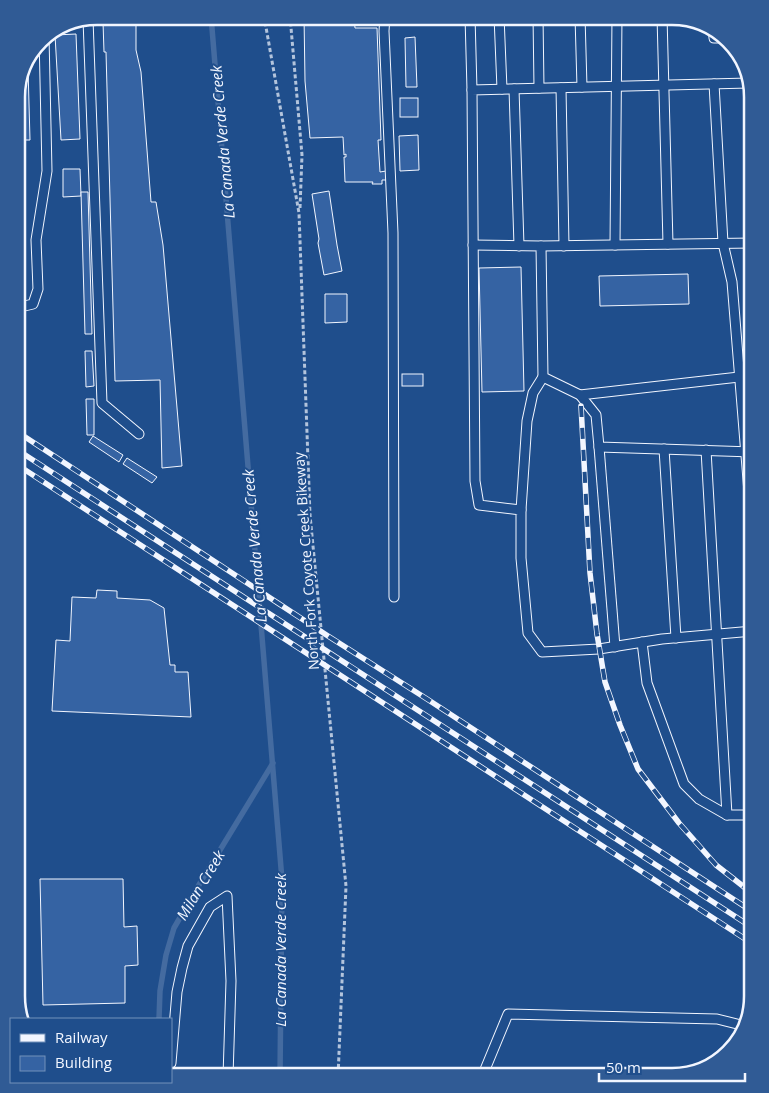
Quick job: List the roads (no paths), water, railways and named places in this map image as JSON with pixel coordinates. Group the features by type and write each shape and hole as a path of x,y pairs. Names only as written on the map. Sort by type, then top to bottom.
{"lane":[{"path":"384,25 393,233 394,597"},
{"path":"470,25 475,482 479,505 521,510"},
{"path":"499,25 502,89"},
{"path":"538,25 539,88"},
{"path":"580,25 582,87"},
{"path":"615,245 617,25"},
{"path":"662,25 668,244"},
{"path":"88,26 102,403 139,434"},
{"path":"25,306 33,304 38,289 36,240 46,171 44,48"},
{"path":"472,90 743,83"},
{"path":"714,84 723,243 732,282 744,410"},
{"path":"561,88 564,246"},
{"path":"514,89 519,246"},
{"path":"473,245 564,246 744,243"},
{"path":"541,246 543,377 533,393 526,421 521,510 521,558 528,633 542,652 615,647 676,638 744,632"},
{"path":"543,377 580,395 596,415 615,647"},
{"path":"580,395 740,377"},
{"path":"599,447 744,452"},
{"path":"664,449 676,638"},
{"path":"706,450 727,816"},
{"path":"642,642 647,683 684,784 699,799 727,816 744,815"},
{"path":"172,1053 178,992 188,946 210,907 228,896 231,981 228,1068"},
{"path":"486,1068 508,1014 717,1019 739,1024"}],"waterway":[{"name":"La Canada Verde Creek","path":"212,25 282,880 280,1068"},
{"name":"Milan Creek","path":"159,1018 160,991 166,955 174,928 273,763"}],"railway":[{"path":"581,406 590,573 605,682 638,769 679,823 716,865 744,887"},
{"path":"25,437 744,906"},
{"path":"25,455 744,922"},
{"path":"25,470 744,938"}]}
